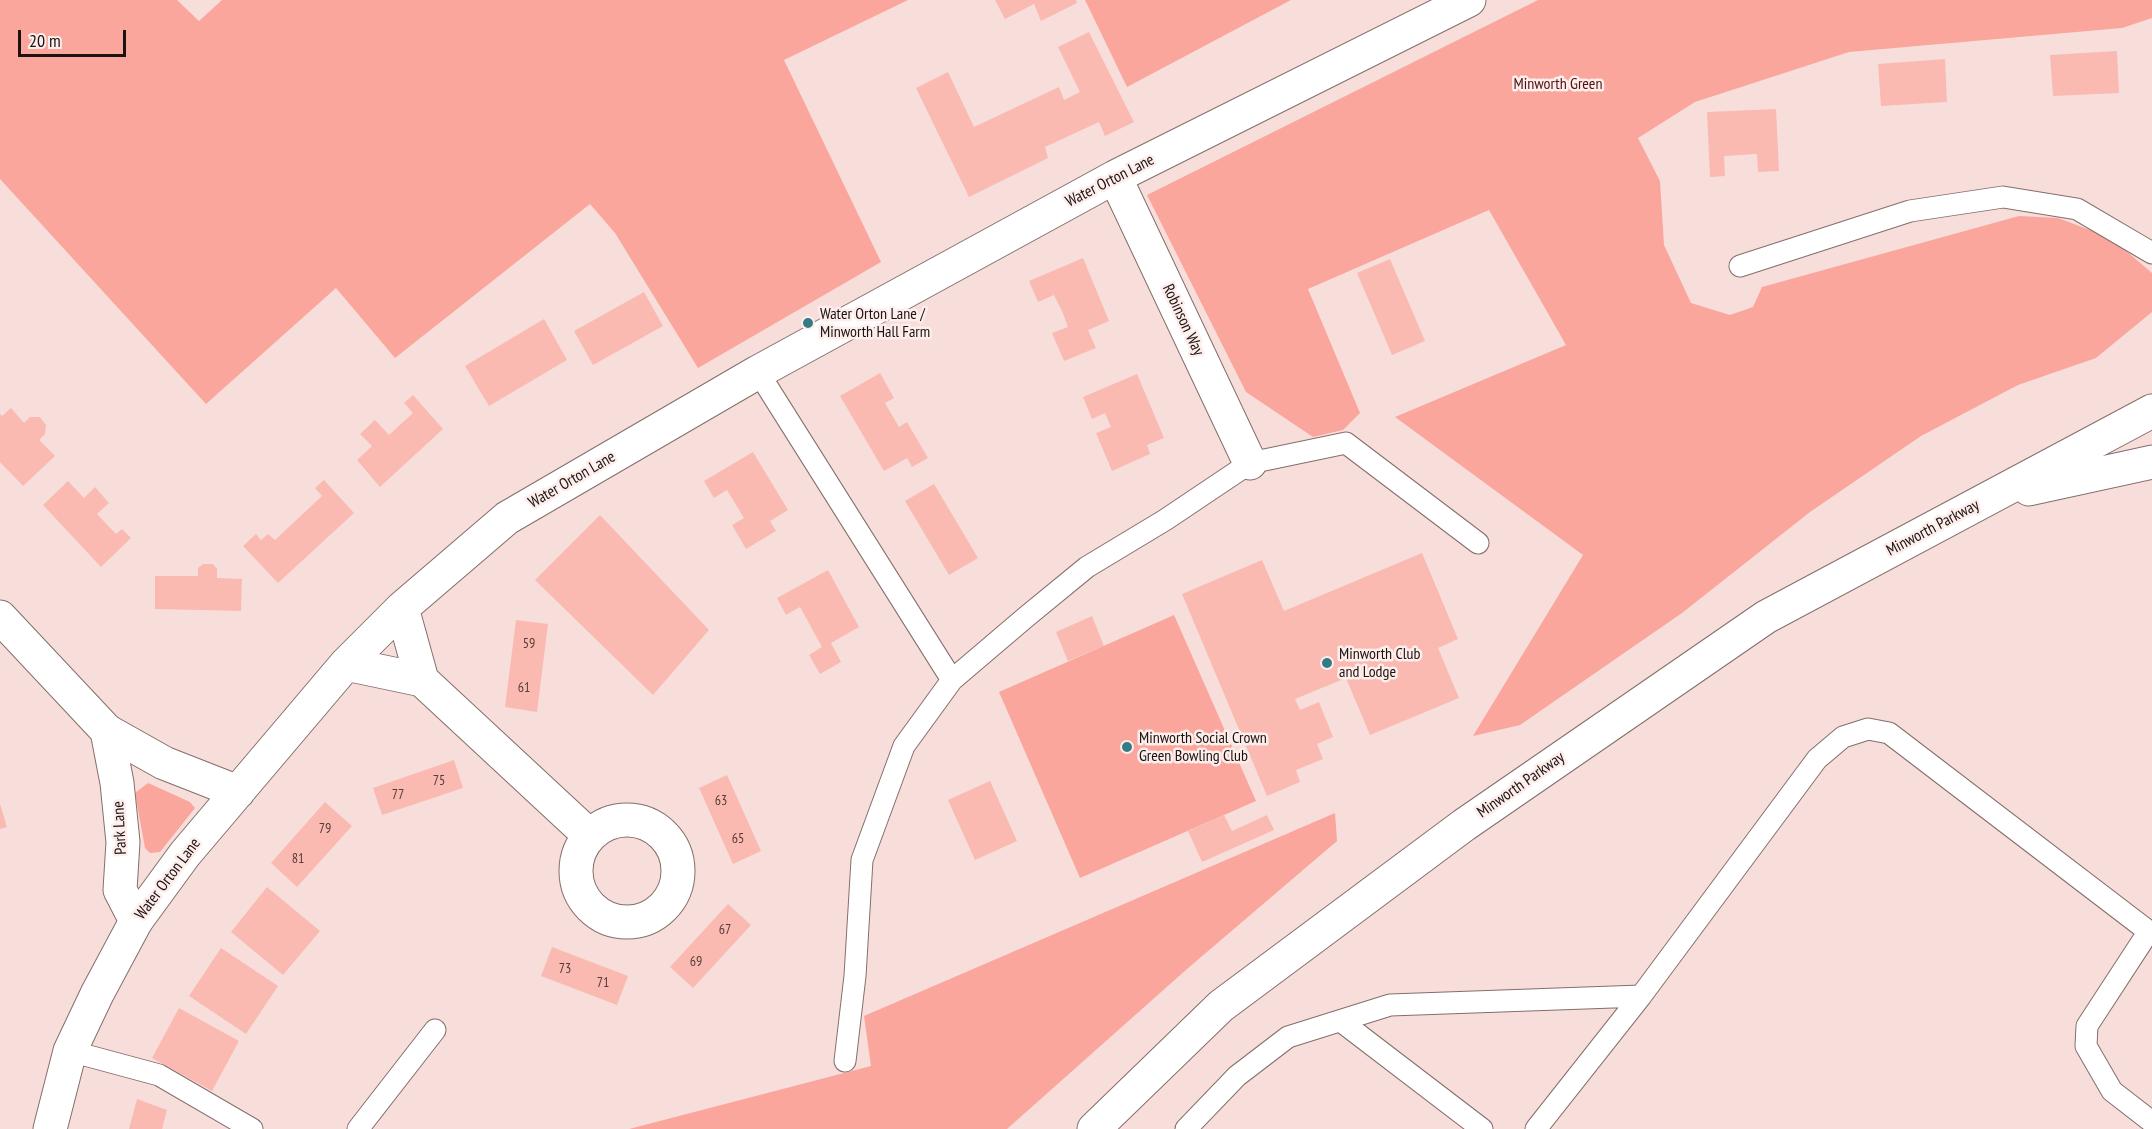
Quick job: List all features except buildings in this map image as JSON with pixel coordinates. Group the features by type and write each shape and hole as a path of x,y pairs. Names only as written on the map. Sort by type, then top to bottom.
{"street":[{"name":"Water Orton Lane","path":"50,1129 70,1051 97,994 136,921 185,854 346,664 402,608 507,518 758,372 1115,177 1468,0"},
{"name":"Robinson Way","path":"1115,177 1250,463"},
{"name":"Minworth Parkway","path":"1094,1129 1221,1006 1464,825 1766,617 2152,411"},
{"name":"Minworth Parkway","path":"1989,498 2152,462"},
{"path":"402,608 422,680"},
{"path":"0,617 107,731 164,763 238,792"},
{"path":"346,664 422,680 590,836"},
{"name":"Park Lane","path":"107,731 117,783 123,842 120,890 136,921"}],"lane":[{"path":"1740,266 1910,211 2003,197 2077,209 2152,253"},
{"path":"758,372 952,680"},
{"path":"845,1061 855,976 862,860 904,746 952,680 1087,567 1165,520 1250,463 1346,443 1478,543"},
{"path":"1536,1129 1641,996 1817,759 1843,737 1868,729 1889,733 2150,932 2087,1026 2086,1046 2112,1091 2152,1122"},
{"path":"1186,1129 1238,1076 1288,1037 1342,1022 1390,1005 1641,996"},
{"path":"1342,1022 1482,1129"},
{"path":"358,1129 435,1030"},
{"path":"70,1051 159,1076 252,1129"}],"green space":[{"path":"0,0 177,0 199,21 222,0 908,0 784,60 881,262 698,368 615,233 590,204 395,358 336,288 206,404 0,179"},
{"path":"1085,0 1291,0 1127,87"},
{"name":"Minworth Green","path":"1538,0 2152,0 2152,18 2122,28 1849,52 1695,102 1638,138 1660,181 1664,245 1691,303 1730,315 1753,307 1762,287 2019,216 2058,218 2111,238 2152,273 2152,312 2096,358 2018,385 1921,436 1810,512 1682,613 1520,725 1473,736 1583,555 1395,417 1566,345 1489,210 1308,289 1360,413 1343,430 1313,437 1246,392 1147,195"},
{"name":"Minworth Social Crown Green Bowling Club","path":"1174,615 1256,801 1080,878 999,692"},
{"path":"148,783 190,802 195,808 160,852 150,853 145,848 135,793"},
{"path":"1335,813 1337,841 1187,969 1007,1129 629,1129 871,1066 864,1016"}],"place":[{"name":"Water Orton Lane / Minworth Hall Farm","path":"808,323"},
{"name":"Minworth Club and Lodge","path":"1327,663"},
{"name":"Minworth Social Crown Green Bowling Club","path":"1127,747"}]}
